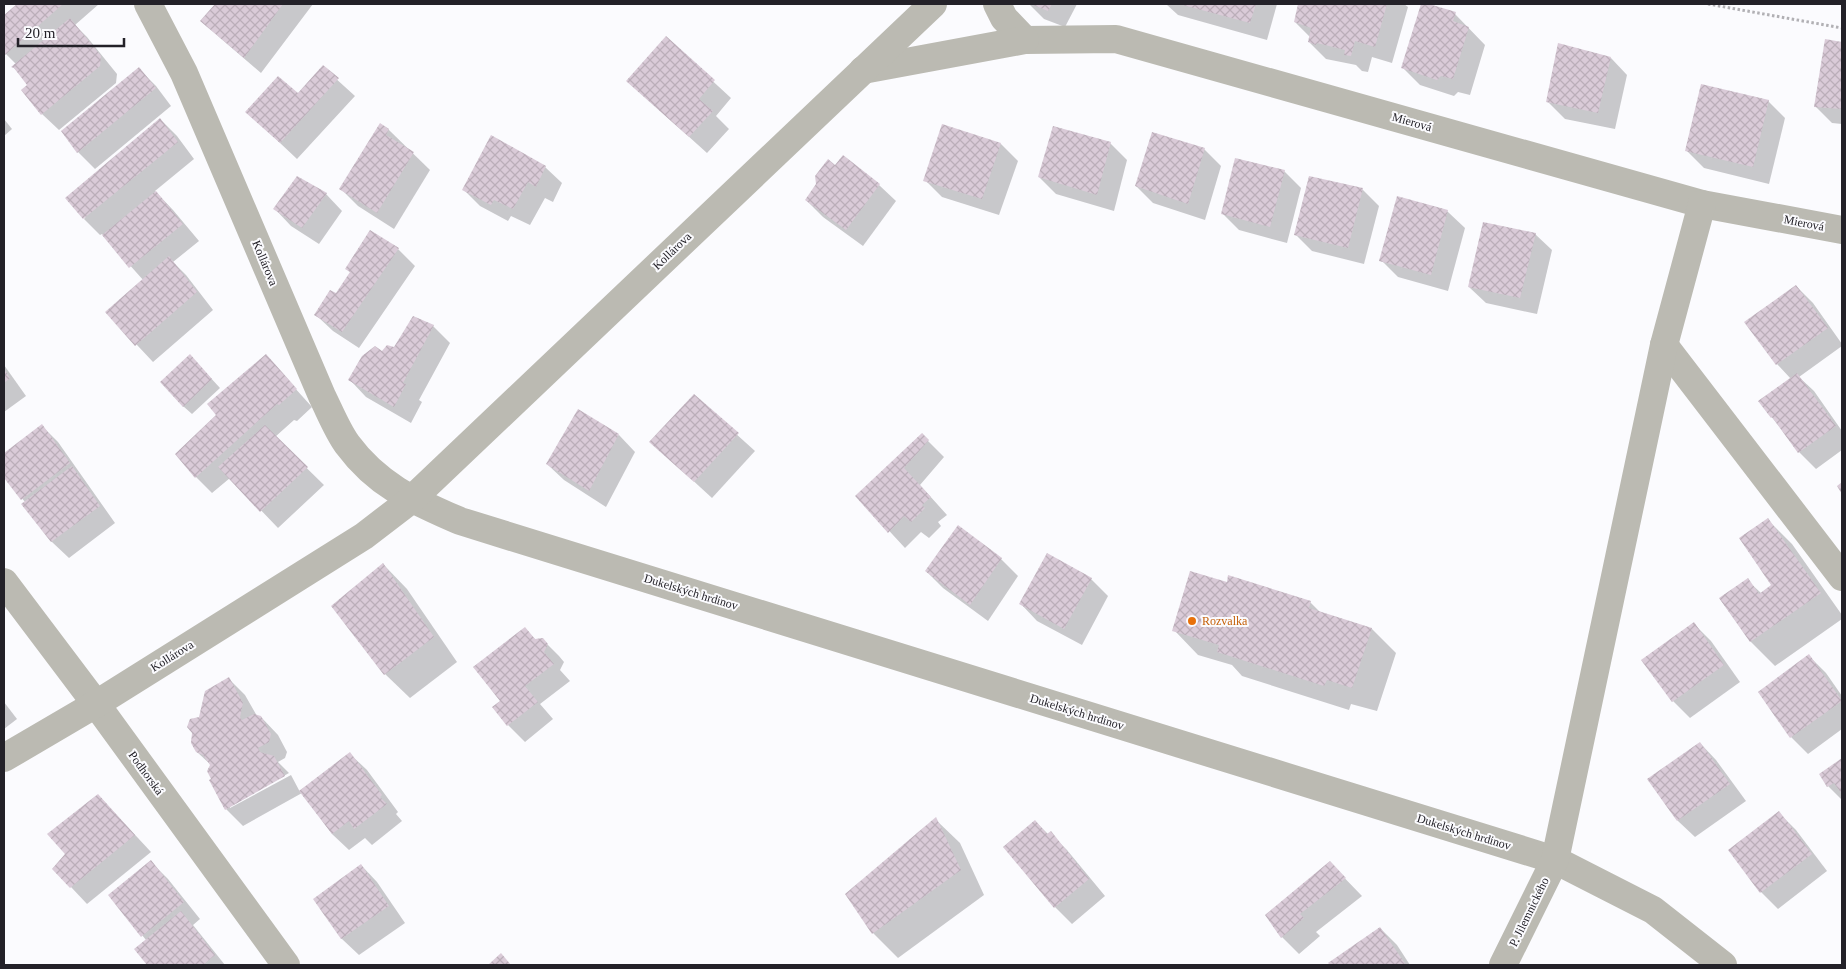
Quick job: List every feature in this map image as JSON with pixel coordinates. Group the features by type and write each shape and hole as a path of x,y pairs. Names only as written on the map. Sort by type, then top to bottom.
{"street":[{"name":"Kollárova","path":"148,4 184,73 322,396 347,443 376,476 411,500"},
{"name":"Kollárova","path":"4,758 96,704 364,536 411,500 933,4"},
{"path":"997,4 1004,18 1025,40"},
{"name":"Mierová","path":"863,70 1025,40 1116,39 1702,204 1838,231"},
{"name":"P. Jilemnického","path":"1503,965 1555,860 1664,345 1702,204"},
{"path":"1664,345 1842,577"},
{"name":"Dukelských hrdinov","path":"411,500 460,521 1555,860 1653,910 1723,965"},
{"name":"Podhorská","path":"4,582 96,704 286,965"}],"path":[{"path":"1708,4 1842,28"}],"building":[{"path":"17,4 63,4 5,55 4,15"},
{"path":"215,4 283,4 244,58 200,21"},
{"path":"1031,4 1052,4 1048,11"},
{"path":"1179,4 1256,4 1250,23"},
{"path":"1298,4 1387,4 1375,47 1355,41 1351,56 1344,55 1345,50 1308,42 1311,28 1294,22"},
{"path":"1421,4 1429,4 1456,12 1453,21 1469,27 1453,79 1441,76 1437,80 1401,68"},
{"path":"70,18 101,56 100,66 41,115 21,90 27,85 14,68 11,67"},
{"path":"666,36 715,80 699,99 713,111 689,137 626,81"},
{"path":"1825,39 1842,42 1842,109 1814,107"},
{"path":"1558,43 1611,57 1598,113 1546,102"},
{"path":"323,65 339,78 280,143 245,112 278,76 298,93"},
{"path":"139,67 156,88 77,153 61,131"},
{"path":"1701,84 1769,100 1753,167 1685,151"},
{"path":"160,118 178,142 83,219 65,198"},
{"path":"380,123 389,129 386,135 414,152 377,213 339,189"},
{"path":"942,124 1001,143 982,199 923,181"},
{"path":"1053,126 1111,142 1097,195 1038,177"},
{"path":"1152,132 1205,148 1188,204 1135,186"},
{"path":"491,135 546,166 536,187 528,182 513,209 494,200 491,205 462,190"},
{"path":"843,155 880,184 846,230 805,200 816,184 815,176 828,159 835,165"},
{"path":"1235,158 1285,170 1270,227 1221,214"},
{"path":"297,176 327,193 302,228 273,209"},
{"path":"1309,176 1363,188 1348,248 1294,235"},
{"path":"156,191 183,224 129,268 102,235"},
{"path":"1397,196 1448,210 1431,275 1379,261"},
{"path":"1483,222 1536,233 1520,298 1468,287"},
{"path":"370,230 399,248 342,332 314,315 330,290 336,293 350,272 345,269"},
{"path":"169,256 197,292 135,346 105,312"},
{"path":"1796,285 1828,328 1776,365 1744,322"},
{"path":"413,316 434,325 403,383 406,384 394,407 348,380 362,356 375,346 382,351 387,345 394,347"},
{"path":"190,354 212,379 183,407 160,382"},
{"path":"266,354 297,389 279,405 277,404 195,478 175,454 216,415 207,404"},
{"path":"4,369 10,378 4,383"},
{"path":"1797,373 1836,426 1798,453 1758,401"},
{"path":"694,394 739,433 694,482 649,442"},
{"path":"578,409 619,434 589,491 546,464"},
{"path":"42,424 70,463 21,500 4,478 4,453"},
{"path":"265,425 308,467 260,512 218,467"},
{"path":"922,433 929,440 904,468 931,497 922,505 925,508 911,522 904,516 888,533 855,496"},
{"path":"72,466 100,506 51,542 21,504"},
{"path":"1842,482 1842,494 1837,486"},
{"path":"1768,518 1821,593 1750,642 1719,598 1748,578 1759,594 1771,585 1739,538"},
{"path":"958,525 1002,558 970,605 925,571"},
{"path":"1047,553 1092,578 1064,629 1019,604"},
{"path":"383,563 434,637 384,675 331,606"},
{"path":"1190,571 1227,582 1228,575 1311,601 1309,608 1372,628 1352,688 1327,680 1324,686 1217,652 1219,645 1172,631"},
{"path":"1694,622 1724,665 1672,702 1641,660"},
{"path":"525,627 535,639 543,638 548,644 544,652 554,664 525,686 538,702 507,726 492,707 500,701 473,667"},
{"path":"1809,654 1842,701 1790,738 1758,692"},
{"path":"229,677 243,703 240,717 242,720 254,714 261,716 271,734 269,742 258,748 260,752 274,756 285,776 225,810 209,780 211,779 207,771 210,765 203,755 196,752 191,743 192,733 187,727 190,719 199,717 205,691"},
{"path":"1700,742 1730,784 1677,821 1647,779"},
{"path":"350,752 382,795 380,797 387,804 354,829 349,821 332,834 299,791"},
{"path":"1842,758 1842,794 1834,783 1827,787 1819,774"},
{"path":"98,794 135,835 70,888 52,869 65,854 47,834"},
{"path":"1779,811 1812,854 1760,893 1728,850"},
{"path":"936,817 961,870 872,934 845,894"},
{"path":"1035,820 1047,834 1051,831 1089,879 1054,908 1003,847"},
{"path":"151,860 184,902 141,937 108,895"},
{"path":"1330,861 1346,878 1300,914 1304,918 1281,938 1265,915"},
{"path":"361,864 389,906 341,939 313,899"},
{"path":"181,911 215,955 203,965 147,965 134,949"},
{"path":"1380,927 1406,965 1330,965 1328,963"},
{"path":"501,953 511,965 488,965"}],"place":[{"name":"Rozvalka","path":"1192,621"}]}
